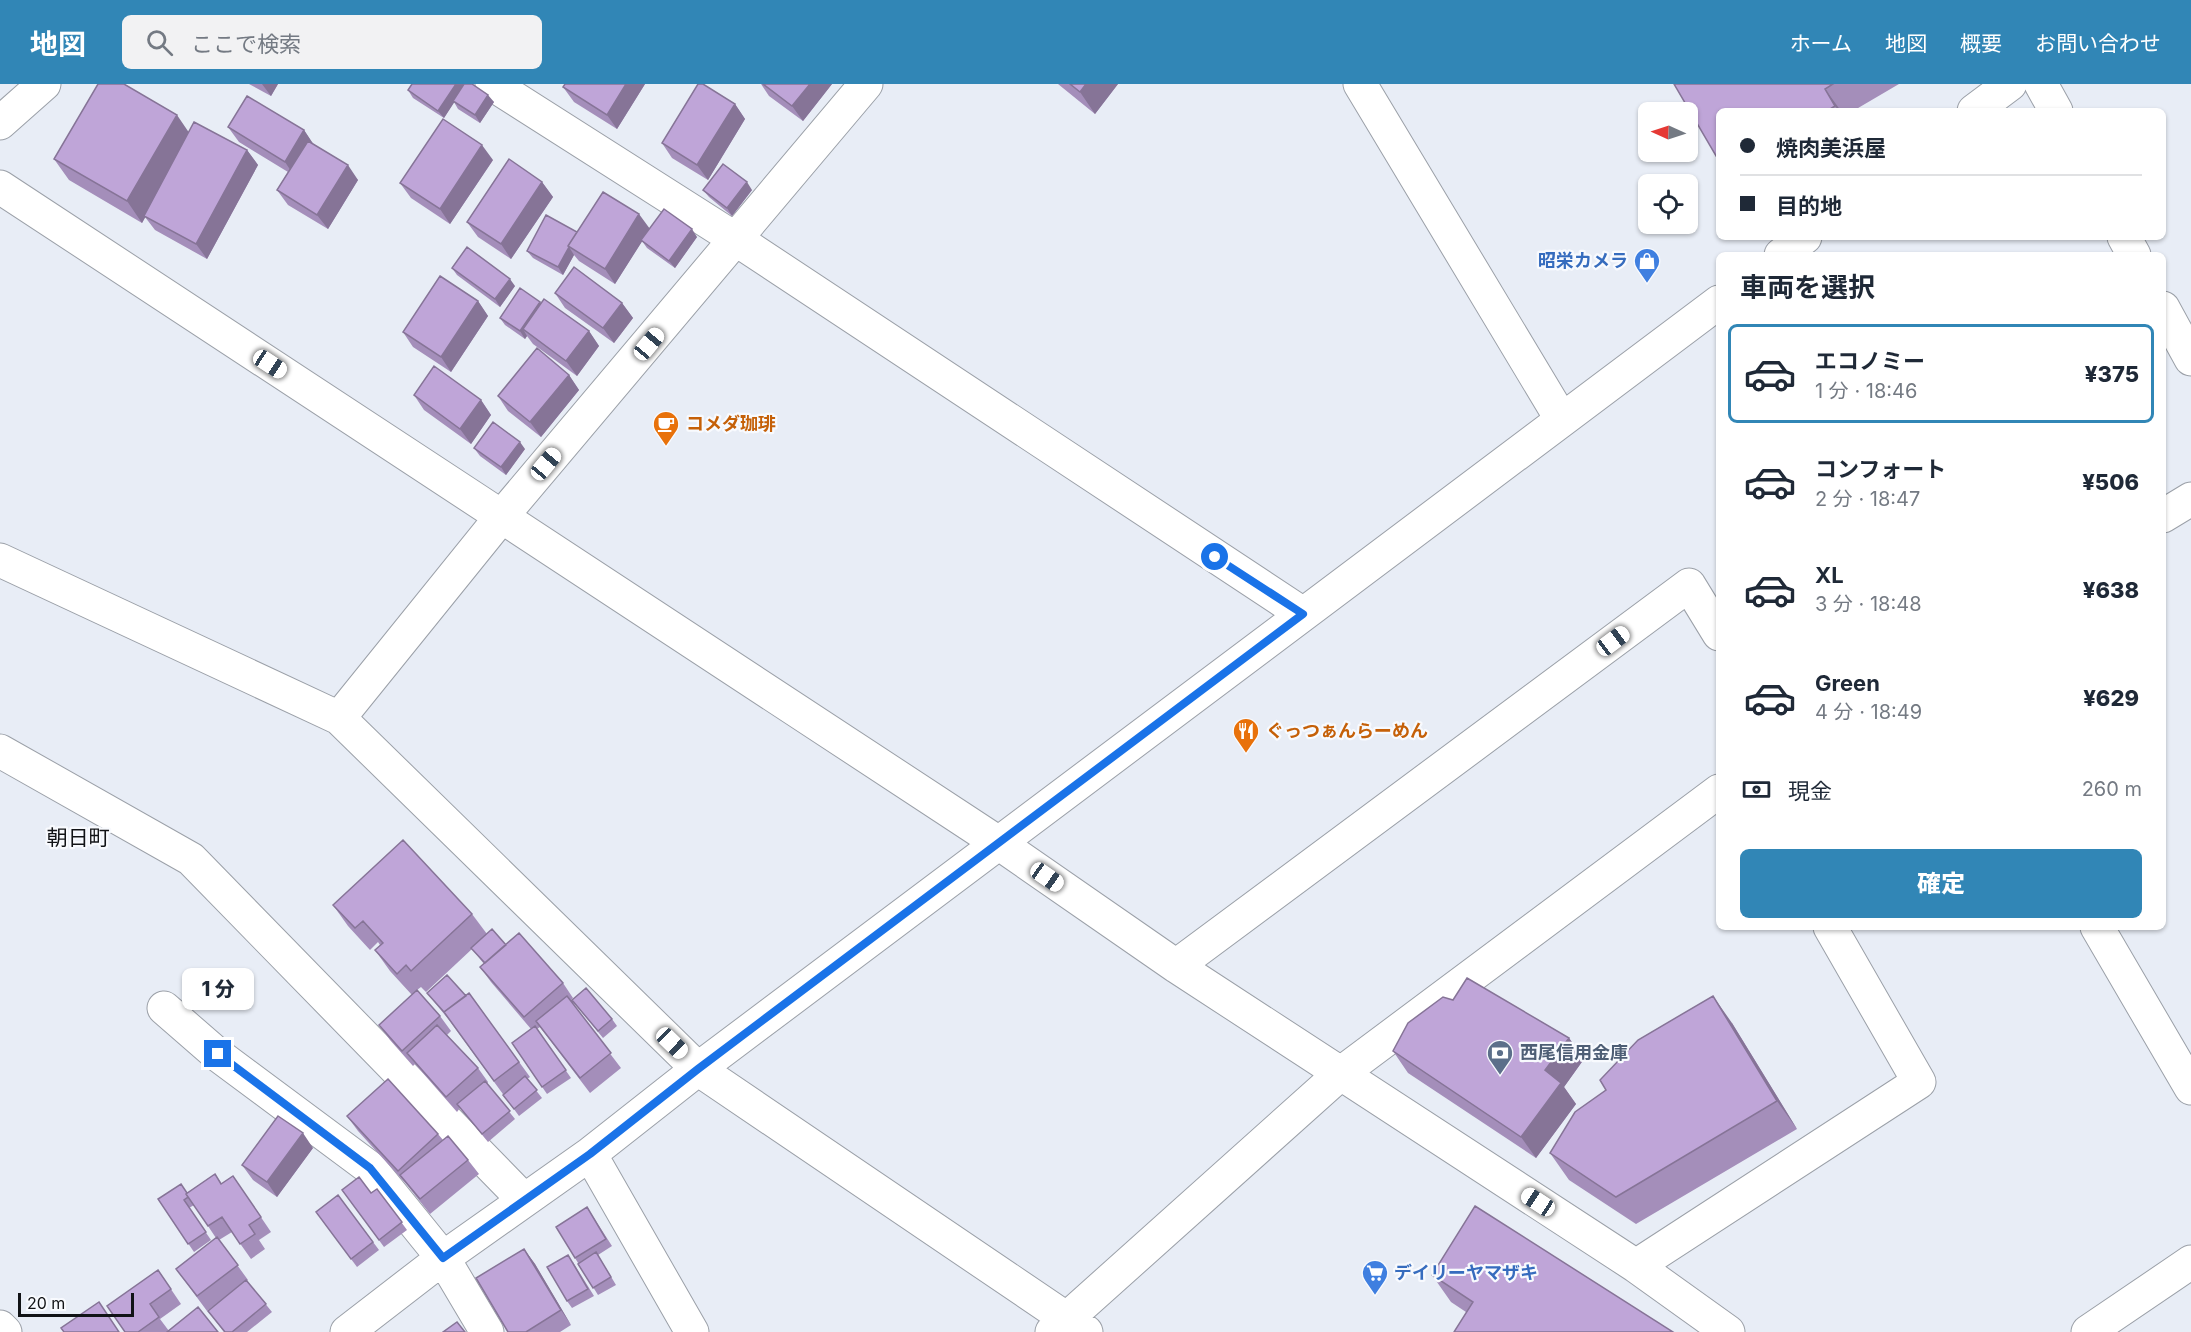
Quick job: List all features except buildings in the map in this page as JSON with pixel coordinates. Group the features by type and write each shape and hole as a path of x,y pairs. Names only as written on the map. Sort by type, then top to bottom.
{"street":[{"path":"0,123 44,84"},
{"path":"339,718 502,516 737,240 866,84"},
{"path":"1360,84 1562,420"},
{"path":"1978,108 2010,84"},
{"path":"2041,84 2054,108"},
{"path":"513,90 1303,614"},
{"path":"0,187 1000,844 1176,966 1636,1266 1728,1332"},
{"path":"1785,252 1801,240"},
{"path":"347,1332 443,1258 590,1154 698,1069 1716,304"},
{"path":"2166,313 2191,359"},
{"path":"2166,514 2191,499"},
{"path":"0,560 339,718 698,1069 1068,1328 1340,1074 1716,793"},
{"path":"1176,966 1689,585 1716,629"},
{"path":"0,752 191,859 524,1200"},
{"path":"1636,1266 1919,1082 1832,930"},
{"path":"2099,930 2191,1088"},
{"path":"164,1008 218,1054 370,1168 443,1258 487,1332"},
{"path":"590,1154 692,1332"},
{"path":"2088,1332 2191,1262"},
{"path":"0,1327 5,1332"}],"place":[{"name":"昭栄カメラ","path":"1647,284"},
{"name":"コメダ珈琲","path":"666,447"},
{"name":"ぐっつぁんらーめん","path":"1246,754"},
{"name":"西尾信用金庫","path":"1500,1076"},
{"name":"デイリーヤマザキ","path":"1375,1296"}],"district":[{"name":"朝日町","path":"78,838"}],"route":[{"path":"218,1054 370,1168 443,1258 590,1154 698,1069 1303,614 1215,557"}]}
